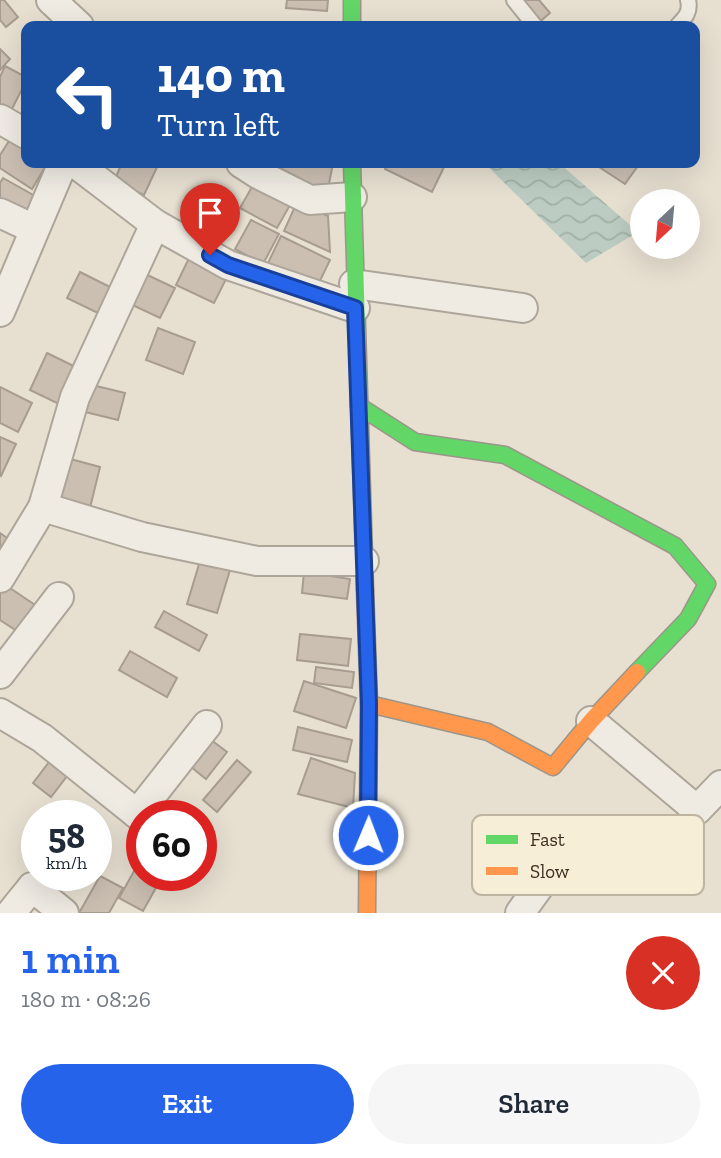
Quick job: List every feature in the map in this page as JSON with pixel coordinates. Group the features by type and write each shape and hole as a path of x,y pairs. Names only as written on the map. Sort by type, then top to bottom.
{"street":[{"path":"51,0 74,21"},
{"path":"352,0 352,21"},
{"path":"0,119 21,131"},
{"path":"0,312 62,168"},
{"path":"82,168 155,224 228,265 354,296 523,308"},
{"path":"249,168 310,200 352,197"},
{"path":"352,168 369,704 366,913"},
{"path":"0,213 34,229"},
{"path":"0,578 43,507 75,397 155,224"},
{"path":"359,407 415,442 505,455 674,546 706,583 688,618 591,721 553,767 488,732 369,704"},
{"path":"43,507 142,537 257,561 364,561"},
{"path":"0,674 59,597"},
{"path":"0,713 42,738 126,806"},
{"path":"591,721 697,810 721,785"},
{"path":"151,800 207,725"},
{"path":"11,913 32,887 64,913"},
{"path":"520,913 533,895"}],"lane":[{"path":"514,0 531,21"},
{"path":"682,21 690,6 688,0"}],"water":[{"path":"489,168 565,168 630,225 630,237 586,263"}],"building":[{"path":"0,0 4,0 18,17 6,27 0,20"},
{"path":"287,0 328,0 327,11 286,8"},
{"path":"516,0 539,0 550,13 541,21 533,21"},
{"path":"0,49 10,59 0,70"},
{"path":"5,66 21,74 21,91 8,117 0,113 0,77"},
{"path":"9,141 21,148 21,168 45,168 32,189 0,168 0,155"},
{"path":"120,168 157,168 144,195 114,181"},
{"path":"280,168 332,168 327,194"},
{"path":"386,168 444,168 432,192"},
{"path":"601,168 636,168 625,184"},
{"path":"3,178 35,196 29,223 0,209 0,183"},
{"path":"257,178 294,198 277,228 240,208"},
{"path":"297,202 328,216 330,252 284,231"},
{"path":"251,220 279,234 263,264 235,249"},
{"path":"281,236 330,260 317,287 268,263"},
{"path":"192,252 230,271 214,303 176,285"},
{"path":"80,272 118,291 106,317 67,298"},
{"path":"141,272 175,288 160,318 126,302"},
{"path":"158,328 195,342 183,374 146,360"},
{"path":"47,353 82,370 65,407 30,390"},
{"path":"84,383 125,393 118,420 77,410"},
{"path":"0,387 32,403 18,432 0,423"},
{"path":"0,437 16,444 1,476 0,475"},
{"path":"63,457 100,467 90,508 53,499"},
{"path":"0,533 19,546 0,562"},
{"path":"200,561 230,570 217,613 187,604"},
{"path":"304,572 350,579 347,599 302,593"},
{"path":"4,584 41,609 23,635 0,620 0,590"},
{"path":"164,611 207,635 199,651 155,627"},
{"path":"300,634 351,639 348,666 297,660"},
{"path":"130,651 177,678 167,697 119,670"},
{"path":"316,667 354,672 352,688 314,683"},
{"path":"304,681 356,698 346,728 294,711"},
{"path":"298,727 352,740 347,762 293,750"},
{"path":"206,736 227,752 206,779 185,762"},
{"path":"56,753 74,767 51,797 33,783"},
{"path":"311,758 355,773 353,808 298,794"},
{"path":"237,760 251,772 217,812 217,800 203,800"},
{"path":"112,882 123,888 109,913 79,913 91,891 112,891"},
{"path":"126,885 126,891 154,891 143,911 119,898"}],"traffic: fast":[{"path":"352,0 352,21"},
{"path":"352,168 365,590"},
{"path":"359,406 415,442 505,455 675,546 707,584 688,619 637,672"}],"traffic: slow":[{"path":"365,590 369,704 367,913"},
{"path":"369,704 488,732 553,767 637,672"}],"route":[{"path":"210,255 228,265 355,308 369,704 368,835"}]}
